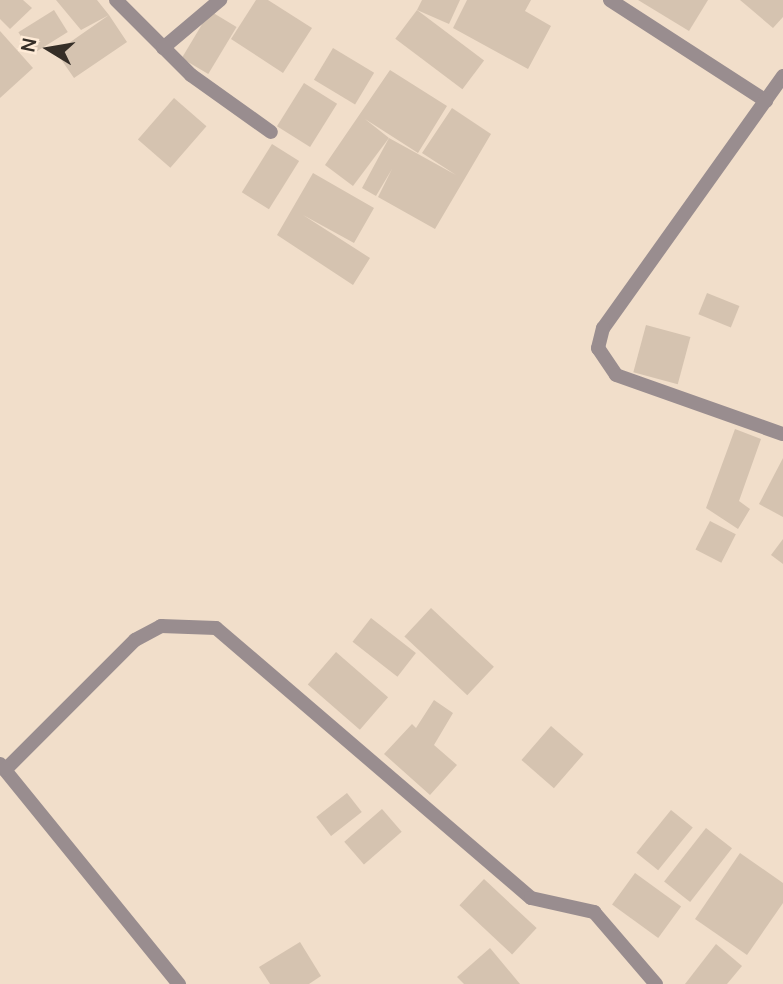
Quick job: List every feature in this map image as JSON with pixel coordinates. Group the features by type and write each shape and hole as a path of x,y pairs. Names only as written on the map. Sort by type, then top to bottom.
{"street":[{"path":"116,0 163,48 224,103 271,132"},
{"path":"163,48 220,0"},
{"path":"610,0 766,101"},
{"path":"783,76 603,328 598,348 616,375 783,433"},
{"path":"179,984 2,767 135,640 161,626 216,628 531,898 594,912 656,984"}],"building":[{"path":"0,0 23,0 32,8 10,29 0,19"},
{"path":"56,0 97,0 109,15 81,30"},
{"path":"256,0 268,0 312,28 283,73 231,39"},
{"path":"422,0 460,0 449,24 417,10"},
{"path":"467,0 531,0 525,11 551,26 528,69 453,28"},
{"path":"638,0 708,0 689,31"},
{"path":"740,0 783,0 783,17 773,28"},
{"path":"54,10 68,32 32,54 18,32"},
{"path":"417,10 484,61 462,89 395,39"},
{"path":"210,11 237,27 208,74 182,58"},
{"path":"109,15 127,42 74,78 56,52"},
{"path":"0,31 33,68 0,98"},
{"path":"333,48 374,73 355,104 314,80"},
{"path":"390,70 447,106 418,153 365,119 389,138 353,186 325,165"},
{"path":"304,83 337,104 310,147 277,126"},
{"path":"174,98 206,126 170,168 138,140"},
{"path":"452,108 491,134 435,229 378,197 392,169 376,196 362,188 389,138 456,175 422,153"},
{"path":"272,144 299,161 269,209 242,192"},
{"path":"313,173 374,208 354,243 303,215 370,258 353,285 277,235"},
{"path":"707,293 739,306 731,327 698,314"},
{"path":"646,325 690,337 678,384 633,372"},
{"path":"735,429 761,439 739,501 750,509 738,529 706,508"},
{"path":"783,458 783,517 759,504"},
{"path":"710,521 736,534 721,563 695,550"},
{"path":"783,539 783,564 771,555"},
{"path":"431,608 494,667 467,695 404,637"},
{"path":"371,618 416,653 397,677 353,642"},
{"path":"336,652 388,697 360,730 308,684"},
{"path":"434,700 453,713 434,745 457,765 430,795 384,754 412,724 416,728"},
{"path":"551,726 583,754 554,788 521,760"},
{"path":"347,793 362,812 331,836 316,817"},
{"path":"382,809 402,832 364,864 344,842"},
{"path":"671,810 693,828 658,870 636,853"},
{"path":"706,828 732,848 690,902 664,882"},
{"path":"740,853 783,883 783,903 747,955 695,919"},
{"path":"635,873 681,907 658,938 612,905"},
{"path":"484,879 537,928 512,954 459,905"},
{"path":"300,942 321,976 309,984 270,984 259,967"},
{"path":"716,944 742,966 727,984 685,984"},
{"path":"490,948 520,984 464,984 457,977"}]}
